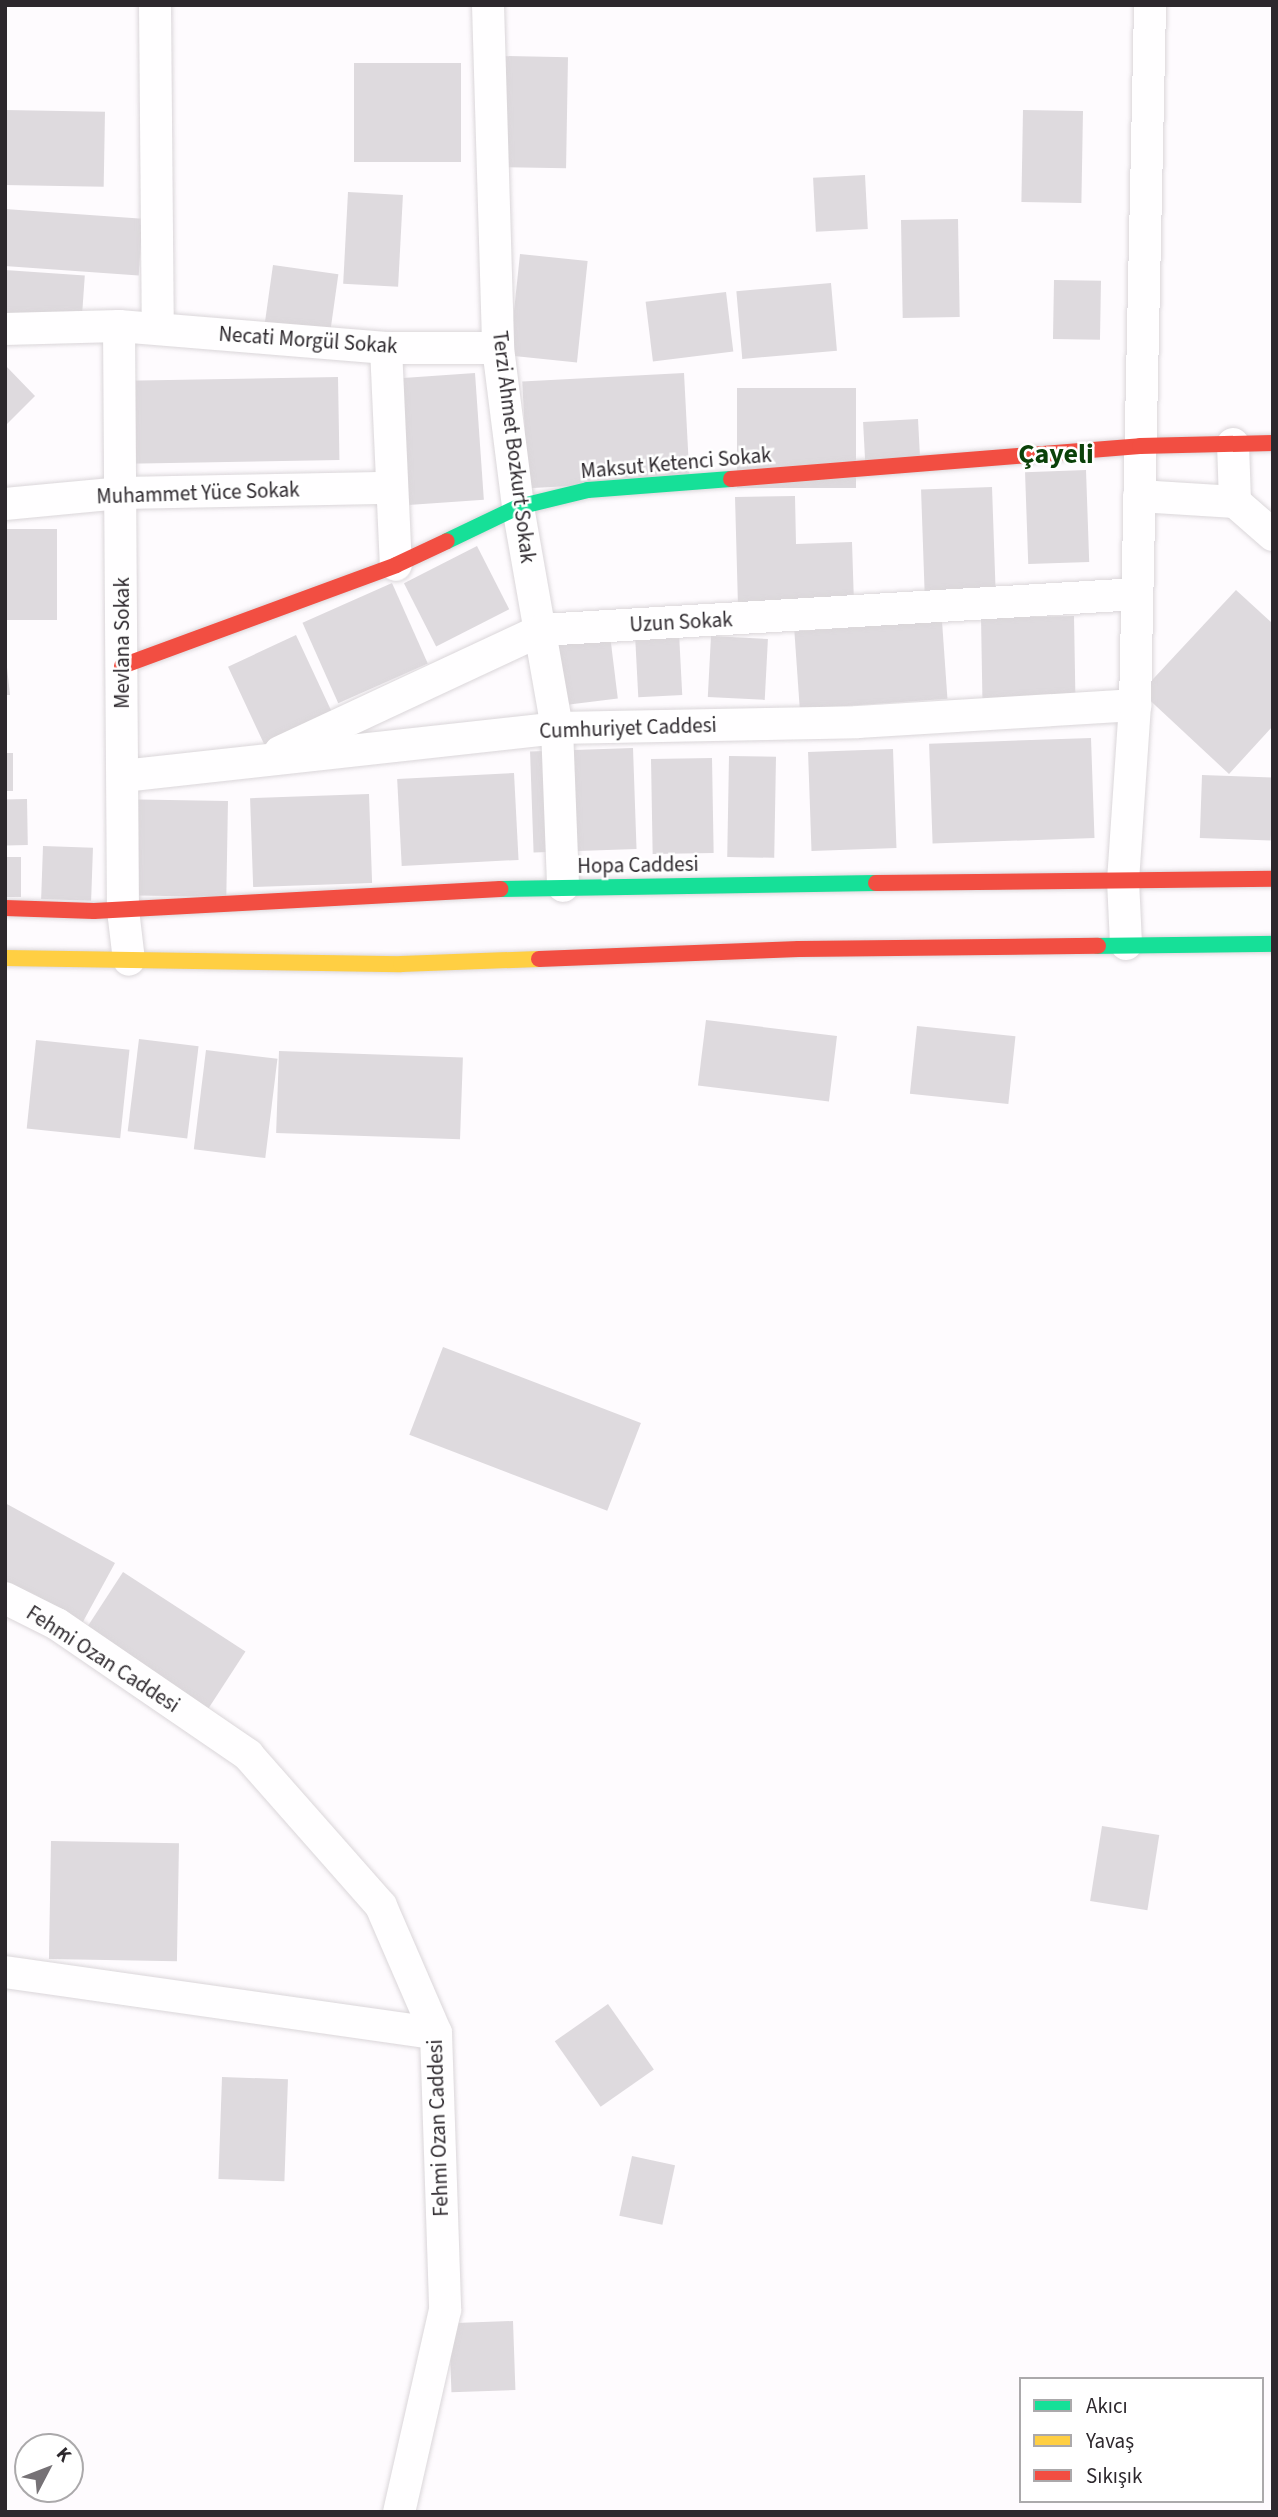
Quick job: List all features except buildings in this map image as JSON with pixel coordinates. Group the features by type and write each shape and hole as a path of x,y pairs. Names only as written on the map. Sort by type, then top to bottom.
{"main road":[{"name":"Maksut Ketenci Sokak","path":"122,666 396,565 518,507 588,490 1140,446 1273,443"},
{"name":"Hopa Caddesi","path":"5,908 123,910 563,886 1273,879"},
{"path":"5,958 401,964 799,949 1273,944"}],"street":[{"path":"155,5 158,328"},
{"name":"Terzi Ahmet Bozkurt Sokak","path":"488,5 498,348 518,507 542,631 556,728 563,886"},
{"path":"1126,944 1123,881 1135,705 1150,5"},
{"name":"Necati Morgül Sokak","path":"5,329 118,326 386,348 498,348"},
{"name":"Mevlana Sokak","path":"118,326 122,493 123,910 129,960"},
{"path":"386,348 396,565"},
{"path":"1233,444 1235,502"},
{"name":"Muhammet Yüce Sokak","path":"5,504 122,493 392,488"},
{"path":"1139,496 1235,502 1273,535"},
{"name":"Uzun Sokak","path":"253,764 542,631 1137,594"},
{"name":"Cumhuriyet Caddesi","path":"123,776 253,764 556,728 858,722 1135,705"},
{"name":"Fehmi Ozan Caddesi","path":"5,1598 57,1624 248,1755 381,1906 436,2033 444,2310 399,2512"},
{"path":"5,1972 436,2033"}],"traffic: fast":[{"path":"447,541 518,507 588,490 731,479"},
{"path":"500,889 876,883"},
{"path":"1098,946 1273,944"}],"traffic: slow":[{"path":"5,958 401,964 539,959"}],"traffic: jam":[{"path":"731,479 1140,446 1273,443"},
{"path":"122,666 396,565 447,541"},
{"path":"876,883 1273,879"},
{"path":"5,908 94,911 500,889"},
{"path":"539,959 799,949 1098,946"}],"district":[{"name":"Çayeli","path":"1056,454"}]}
